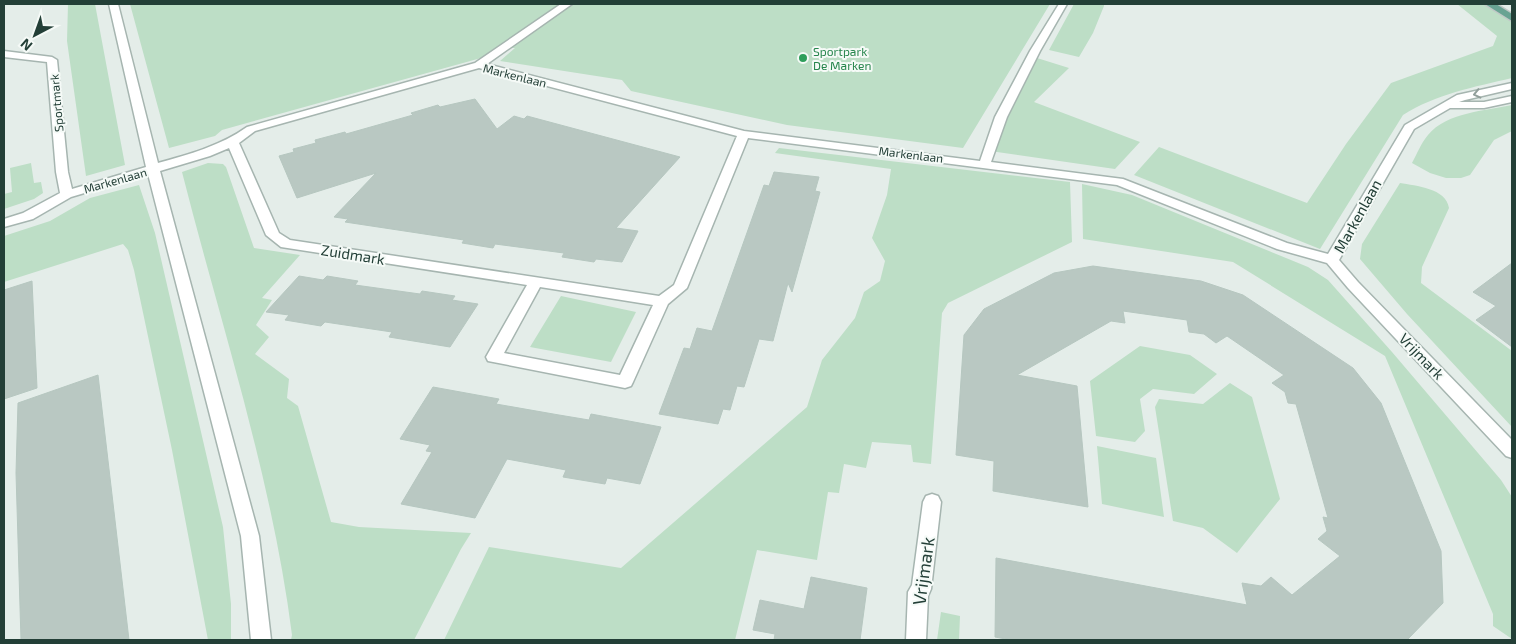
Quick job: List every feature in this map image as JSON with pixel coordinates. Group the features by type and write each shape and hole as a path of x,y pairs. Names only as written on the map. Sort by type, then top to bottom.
{"main road":[{"path":"1490,4 1512,18"}],"street":[{"path":"113,4 153,169 250,536 261,640"},
{"path":"479,66 567,4"},
{"path":"986,163 1001,116 1035,50 1063,4"},
{"name":"Sportmark","path":"4,54 52,60 62,172 67,194"},
{"name":"Markenlaan","path":"4,223 28,216 67,194 206,153 234,142 251,129 479,66 744,134 986,163 1119,182 1282,246 1332,260 1409,127 1442,106 1461,97 1512,86"},
{"path":"1442,106 1484,105 1512,99"},
{"path":"536,282 494,357 625,382 662,301 680,288 744,134"},
{"name":"Zuidmark","path":"234,142 273,235 286,244 662,301"},
{"name":"Vrijmark","path":"1332,260 1353,285 1512,451"},
{"name":"Vrijmark","path":"916,640 918,592 921,589 932,502"}],"green space":[{"path":"68,4 95,4 125,165 86,176 67,41"},
{"name":"Sportpark De Marken","path":"130,4 1050,4 963,148 787,125 631,91 622,80 500,61 515,48 495,48 481,58 222,130 215,136 169,148"},
{"path":"1074,4 1104,4 1093,33 1079,57 1049,50"},
{"path":"1457,4 1487,4 1512,21 1512,78 1442,96 1403,115 1320,249 1134,175 1159,147 1307,203 1346,144 1391,83 1493,46 1497,36"},
{"path":"1037,58 1069,68 1034,102 1140,142 1115,169 990,151"},
{"path":"1512,105 1512,131 1494,140 1470,175 1461,178 1446,178 1430,173 1412,163 1428,135 1445,121 1467,114"},
{"path":"779,148 1070,182 1072,242 948,303 942,313 931,464 913,462 911,445 872,442 866,468 844,464 839,493 828,492 817,560 757,550 735,640 444,640 489,547 621,568 807,407 822,360 855,318 864,292 880,281 885,261 872,238 887,195 891,169 775,153"},
{"path":"31,163 34,183 41,182 43,193 34,199 4,209 4,194 12,192 10,168"},
{"path":"208,163 223,164 226,167 254,248 300,255 262,298 272,300 256,325 269,337 255,354 289,379 287,398 298,406 331,522 359,527 471,533 414,640 291,640 292,635 283,576 259,460 182,172"},
{"path":"1400,183 1429,189 1447,201 1449,208 1422,267 1421,283 1512,351 1512,427 1407,314 1360,259 1362,244"},
{"path":"1082,184 1132,195 1308,267 1328,280 1501,480 1512,497 1512,639 1493,626 1493,614 1385,356 1233,262 1083,239"},
{"path":"139,185 155,233 223,527 231,604 231,640 208,640 172,450 134,270 128,250 123,244 4,282 4,236 50,221 90,198"},
{"path":"561,296 636,312 611,362 530,347"},
{"path":"1140,346 1190,355 1217,374 1194,394 1153,389 1140,399 1145,431 1135,442 1096,436 1090,381"},
{"path":"1230,383 1252,397 1280,499 1237,553 1203,528 1173,521 1155,407 1159,399 1203,404"},
{"path":"1097,446 1156,458 1164,517 1102,504"},
{"path":"941,612 960,616 959,640 937,640"}],"building":[{"path":"475,99 497,129 514,116 524,119 527,116 680,157 616,228 638,231 622,262 596,259 594,262 562,257 564,253 495,244 493,248 462,243 464,240 345,222 348,219 334,217 376,173 297,198 279,156 294,152 293,149 316,143 315,140 345,132 346,134 413,115 411,113 438,105 440,107"},
{"path":"774,172 819,177 815,191 820,192 792,292 788,283 773,341 759,339 744,387 737,386 730,410 723,409 718,424 659,414 684,348 690,349 697,328 712,331 764,185 769,186"},
{"path":"1512,263 1512,347 1476,320 1496,306 1473,292"},
{"path":"1093,266 1201,281 1243,295 1353,368 1381,403 1441,551 1443,603 1407,640 1011,640 995,637 996,558 1247,605 1242,583 1261,586 1271,577 1292,595 1340,556 1318,539 1327,531 1323,517 1328,518 1296,404 1288,403 1285,392 1272,383 1284,375 1227,336 1216,343 1204,334 1189,332 1187,320 1123,311 1125,323 1111,321 1017,375 1077,386 1088,507 993,491 994,461 956,455 964,335 984,309 1054,273"},
{"path":"299,276 323,280 327,276 358,281 355,285 420,294 422,291 455,296 452,300 478,304 450,347 389,337 392,332 325,322 321,326 285,320 289,315 266,312"},
{"path":"32,281 37,388 4,399 4,290"},
{"path":"98,375 129,640 21,640 16,473 18,403"},
{"path":"433,387 499,399 496,404 589,420 591,414 661,427 640,484 607,478 605,484 563,477 566,470 507,459 475,518 401,504 432,452 426,451 430,445 400,439"},
{"path":"811,577 867,588 860,640 774,640 775,634 753,630 760,600 804,609"}],"place":[{"name":"Sportpark De Marken","path":"803,58"}]}
